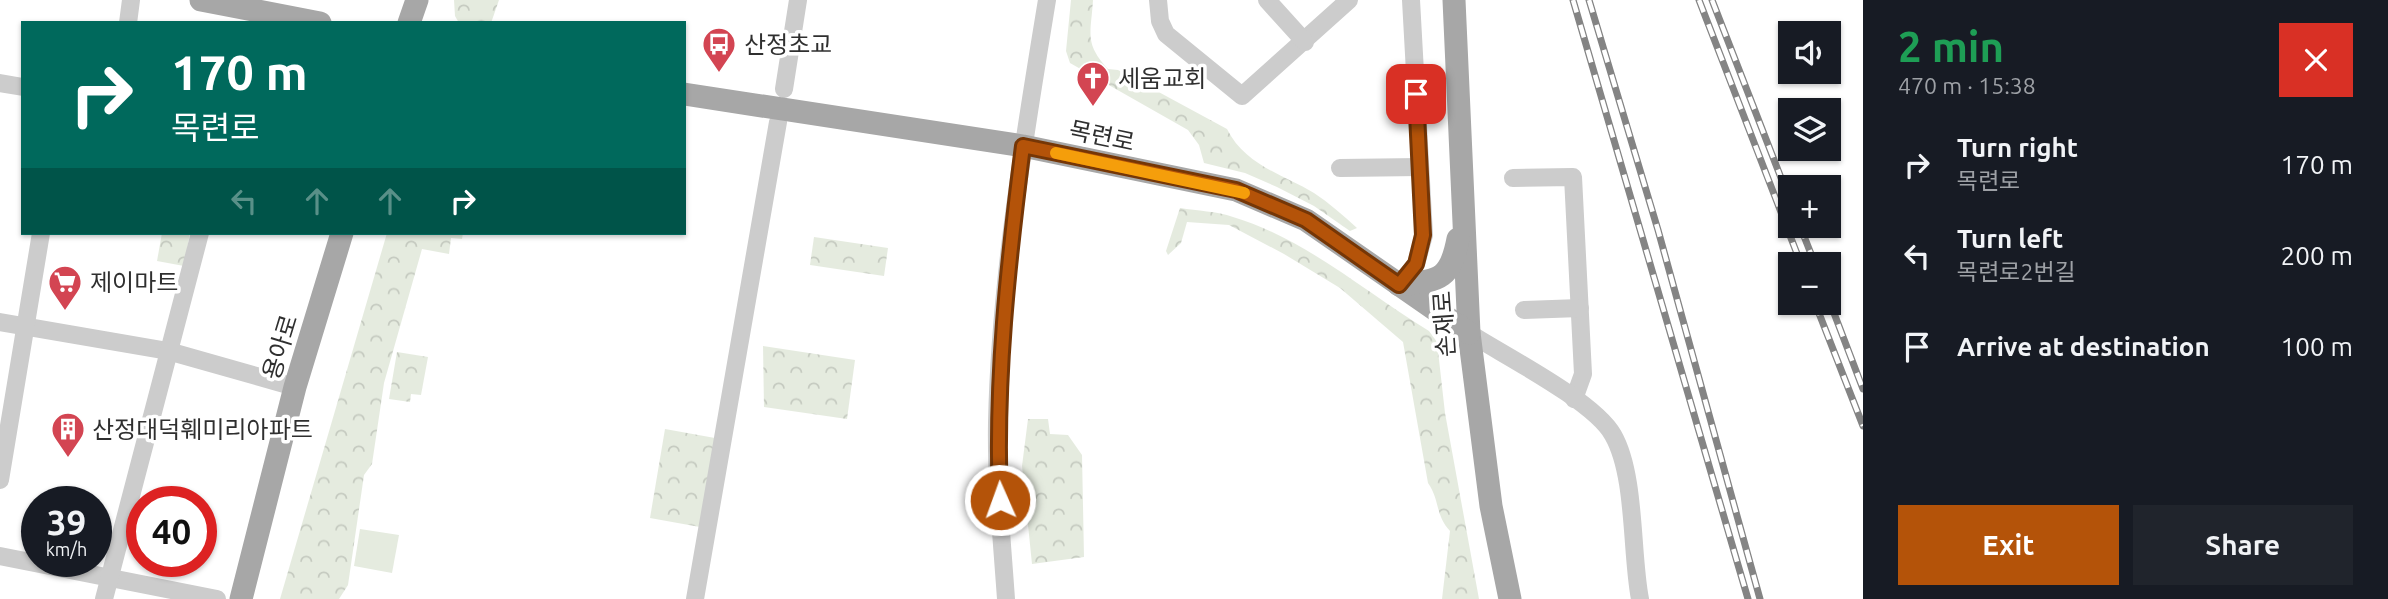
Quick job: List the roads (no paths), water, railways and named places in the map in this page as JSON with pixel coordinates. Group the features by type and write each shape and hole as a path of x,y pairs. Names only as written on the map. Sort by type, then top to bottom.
{"main road":[{"path":"201,0 241,3 312,21"},
{"path":"410,21 418,0"},
{"name":"손재로","path":"1454,0 1469,333 1491,506 1510,599"},
{"name":"목련로","path":"686,94 1023,146 1236,190 1306,220 1469,333"},
{"path":"1399,285 1434,280 1446,274 1453,263 1464,208"},
{"name":"용아로","path":"240,599 295,387 341,235"}],"street":[{"path":"128,21 131,0"},
{"path":"784,89 798,0"},
{"path":"1006,599 997,425 1005,305 1023,146 1047,0"},
{"path":"1158,0 1160,21 1166,34 1242,96 1349,0"},
{"path":"1267,0 1305,42"},
{"path":"1399,285 1416,264 1422,250 1411,0"},
{"path":"0,83 21,87"},
{"path":"695,599 778,122"},
{"path":"1340,168 1420,167"},
{"path":"1513,178 1573,177 1583,374 1574,400"},
{"path":"0,480 41,235"},
{"path":"104,599 199,235"},
{"path":"1524,310 1580,309"},
{"path":"0,322 168,351 295,387"},
{"path":"1469,333 1601,419 1619,448 1640,599"},
{"path":"0,556 217,599"}],"railway":[{"path":"1573,0 1748,599"},
{"path":"1589,0 1658,230 1760,599"},
{"path":"1699,0 1796,252"},
{"path":"1712,0 1780,175"},
{"path":"1805,238 1810,252"},
{"path":"1820,315 1863,426"},
{"path":"1835,315 1863,389"}],"place":[{"name":"산정초교","path":"719,74"},
{"name":"세움교회","path":"1093,108"},
{"name":"제이마트","path":"65,312"},
{"name":"산정대덕훼미리아파트","path":"68,459"}]}
